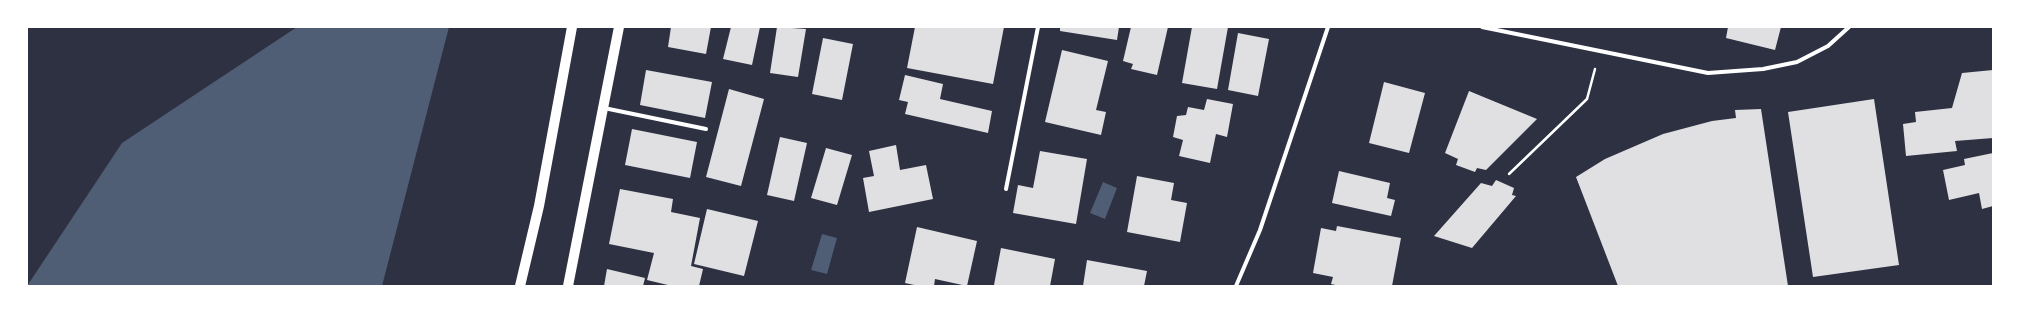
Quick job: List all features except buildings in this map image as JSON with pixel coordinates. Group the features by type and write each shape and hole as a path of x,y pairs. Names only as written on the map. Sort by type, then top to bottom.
{"main road":[{"path":"520,286 539,206 572,27"},
{"path":"568,286 619,27"}],"street":[{"path":"1006,189 1038,27"},
{"path":"1236,286 1260,230 1328,27"},
{"path":"1482,27 1708,73 1763,69 1797,62 1828,46 1849,27"},
{"path":"604,108 706,129"}],"path":[{"path":"1509,174 1587,99 1599,52"}],"water":[{"path":"297,27 449,27 382,286 27,286 122,143"},
{"path":"1103,182 1117,188 1105,219 1090,213"},
{"path":"822,234 837,238 827,274 811,270"}]}
